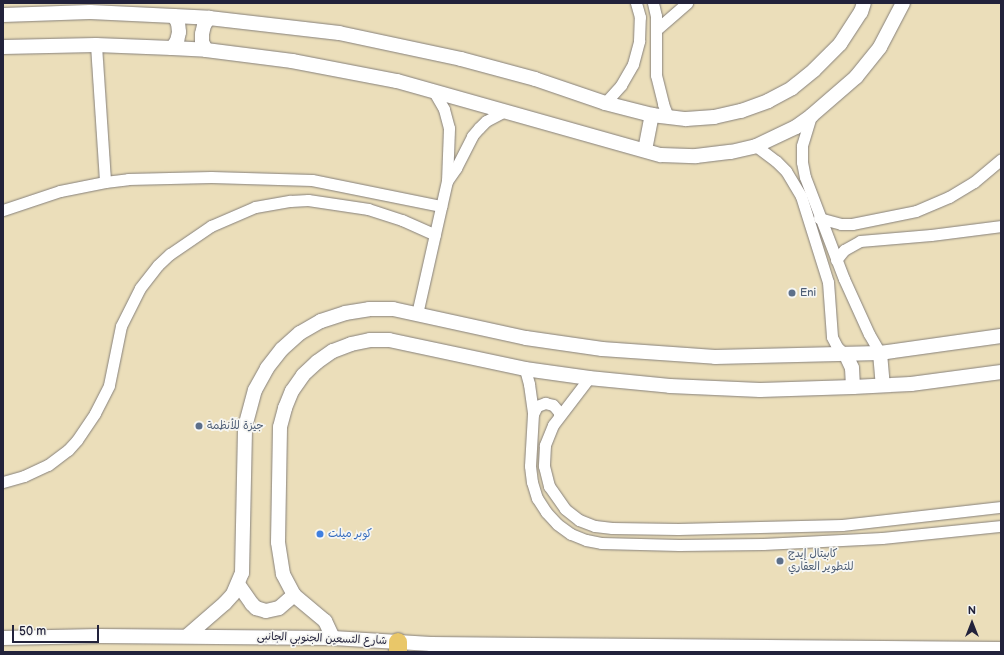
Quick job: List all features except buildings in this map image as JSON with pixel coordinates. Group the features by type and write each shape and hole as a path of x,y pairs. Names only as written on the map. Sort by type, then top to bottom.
{"street":[{"path":"605,103 621,85 633,64 639,41 640,17 636,3"},
{"path":"653,3 656,29 656,76 662,104 668,117"},
{"path":"656,29 687,3"},
{"path":"3,15 90,12 174,16 209,18 339,33 461,59 535,79 605,103 652,115 686,119 714,117 742,111 768,101 792,88 814,70 840,44 861,12 864,3"},
{"path":"3,47 96,45 172,48 206,50 292,61 345,70 397,82 661,154 696,156 731,152 756,146 796,127 811,116 861,71 880,47 903,3"},
{"path":"172,48 177,41 179,32 178,23 174,16"},
{"path":"206,50 202,42 202,34 204,25 209,18"},
{"path":"96,45 105,182"},
{"path":"417,314 447,181 449,128 444,109 434,92"},
{"path":"447,181 456,168 472,136 478,128 486,121 505,111"},
{"path":"645,150 652,115"},
{"path":"811,116 802,146 802,162 805,177 819,218 836,260 869,334 880,353 883,385"},
{"path":"756,146 776,161 786,171 800,196 828,282 832,337 837,347 846,355 852,368 853,387"},
{"path":"819,218 840,224 852,224 916,211 949,197 974,182 1001,159"},
{"path":"3,210 60,191 105,182 170,178 279,178 312,180 441,206"},
{"path":"3,482 24,476 48,465 68,450 77,440 95,413 109,385 121,326 140,288 158,265 170,254 211,226 225,218 255,207 284,201 308,200 368,209 402,220 435,235"},
{"path":"836,260 844,250 860,241 931,235 1001,226"},
{"path":"187,636 225,603 238,584 244,562 245,427 255,390 267,368 282,349 300,333 321,321 344,313 369,309 393,310 526,338 602,349 715,357 880,353 1001,336"},
{"path":"334,638 325,621 294,595 283,574 278,542 280,427 285,408 292,391 303,375 312,366 333,351 351,344 370,340 389,340 525,369 589,378 670,386 760,390 911,384 1001,372"},
{"path":"525,369 530,392 532,414 530,466 532,482 537,498 546,512 557,524 571,534 586,540 601,543 679,545 763,544 882,538 1001,526"},
{"path":"589,378 553,425 545,445 544,466 546,476 554,496 565,509 578,520 595,526 612,528 686,529 842,525 881,522 1001,507"},
{"path":"532,414 537,406 545,403 554,405 559,412 559,416"},
{"path":"881,522 882,538"},
{"path":"238,584 252,604 256,608 266,612 279,608 294,595"},
{"name":"شارع التسعين الجنوبي الجانبى","path":"3,638 65,636 334,638 398,647 1001,649"}],"place":[{"name":"Eni","path":"792,293"},
{"name":"جيزة للأنظمة","path":"199,426"},
{"name":"كوبر ميلت","path":"320,534"},
{"name":"كابيتال إيدج للتطوير العقاري","path":"780,561"}]}
